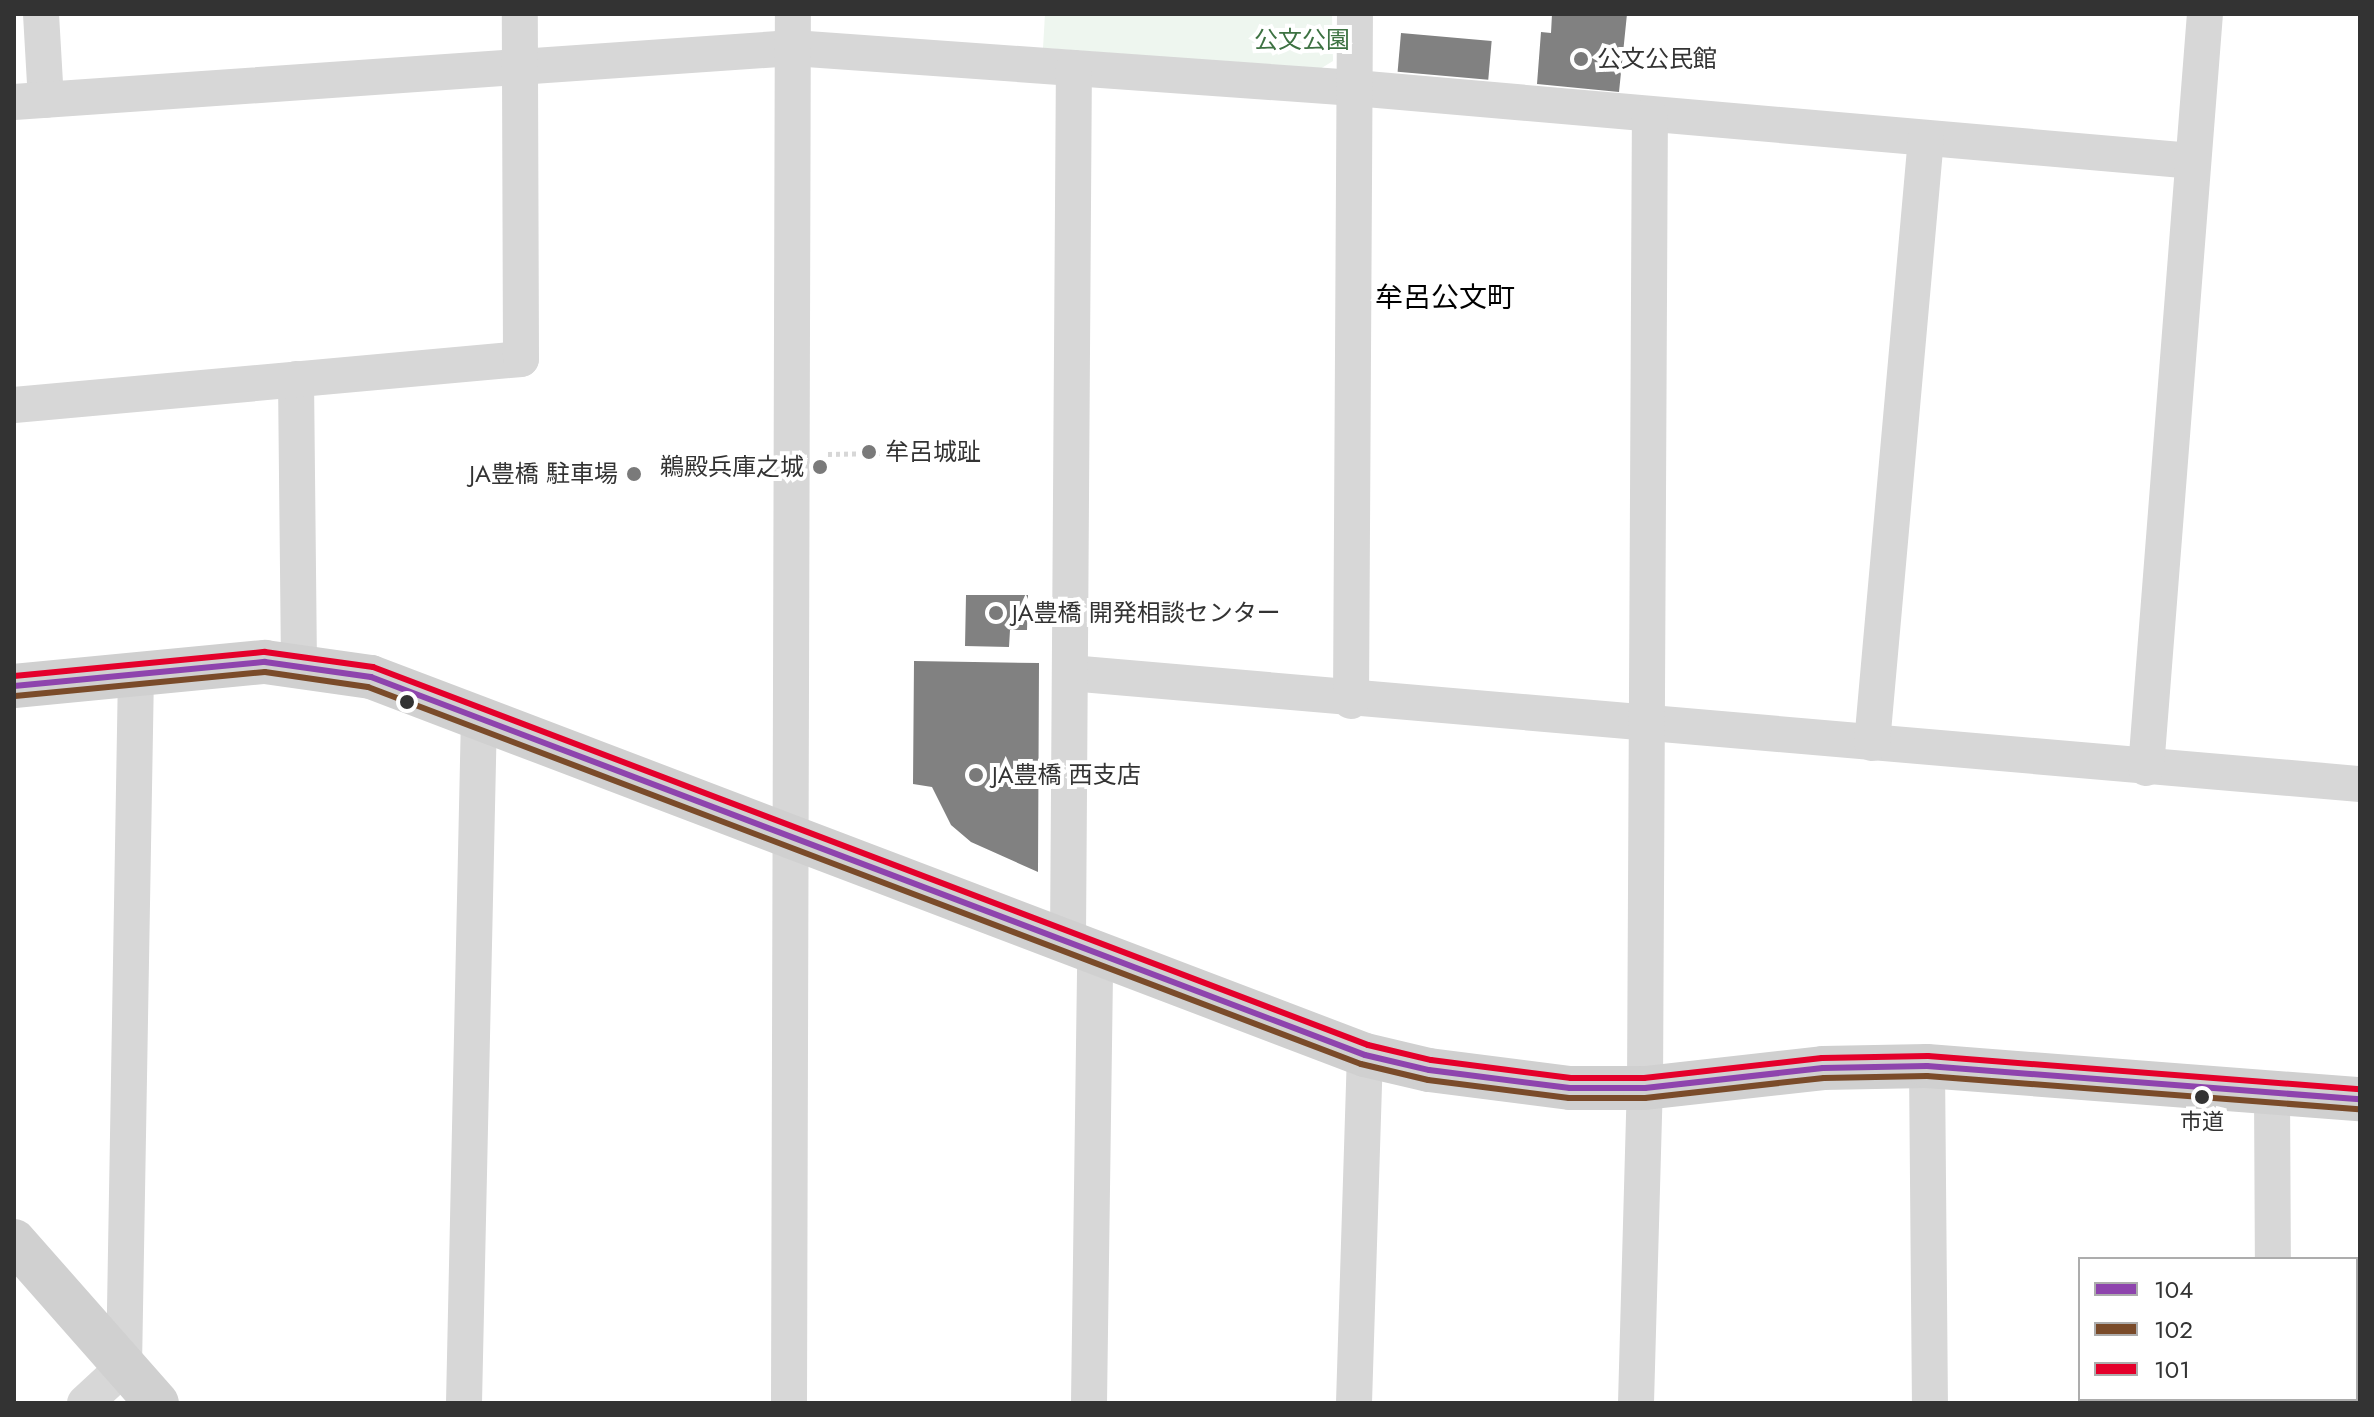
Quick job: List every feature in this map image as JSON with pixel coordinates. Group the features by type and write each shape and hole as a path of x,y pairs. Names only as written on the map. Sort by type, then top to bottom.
{"street":[{"path":"41,14 30,101 520,68 793,31 1074,68 1355,88 2192,161"},
{"path":"14,405 521,359 520,14"},
{"path":"1351,701 1355,14"},
{"path":"2146,768 2205,14"},
{"path":"789,1403 794,836 787,454 793,31"},
{"path":"1074,68 1070,673 1082,944 1089,1403"},
{"path":"1636,1403 1645,1088 1650,116"},
{"path":"1872,743 1926,138"},
{"path":"296,379 299,663"},
{"path":"14,686 299,663 371,677 1082,944 1365,1055 1501,1082 1645,1088 1823,1068 1927,1066 2360,1099"},
{"path":"1070,673 1351,701 2360,784"},
{"path":"85,1403 124,1367 136,674"},
{"path":"464,1403 479,718"},
{"path":"1354,1403 1365,1055"},
{"path":"1927,1066 1930,1403"},
{"path":"2272,1091 2273,1257"},
{"path":"14,1241 157,1403"}],"path":[{"path":"825,454 883,453"}],"green space":[{"name":"公文公園","path":"1045,14 1332,14 1333,61 1320,69 1043,48"}],"building":[{"name":"公文公民館","path":"1552,14 1627,14 1619,92 1537,84 1541,32 1551,33"},
{"path":"1401,33 1492,41 1488,80 1398,72"},
{"name":"JA豊橋 開発相談センター","path":"966,595 1028,595 1027,630 1010,630 1009,647 965,646"},
{"name":"JA豊橋 西支店","path":"914,661 1039,663 1038,872 971,842 951,825 932,787 913,784"}],"transit line":[{"name":"101","path":"14,676 265,652 373,667 1368,1045 1431,1060 1571,1078 1644,1078 1822,1058 1928,1056 2360,1089"},
{"name":"104","path":"14,686 265,662 371,677 1365,1055 1429,1070 1570,1088 1645,1088 1823,1068 1927,1066 2360,1099"},
{"name":"102","path":"15,696 265,672 368,687 1361,1064 1428,1080 1569,1098 1645,1098 1824,1078 1927,1076 2359,1109"}],"place":[{"name":"公文公民館","path":"1581,59"},
{"name":"牟呂城趾","path":"869,452"},
{"name":"鵜殿兵庫之城","path":"820,467"},
{"name":"JA豊橋 駐車場","path":"634,474"},
{"name":"JA豊橋 開発相談センター","path":"996,613"},
{"name":"JA豊橋 西支店","path":"976,775"},
{"name":"市道","path":"2202,1097"}],"district":[{"name":"牟呂公文町","path":"1445,298"}]}
